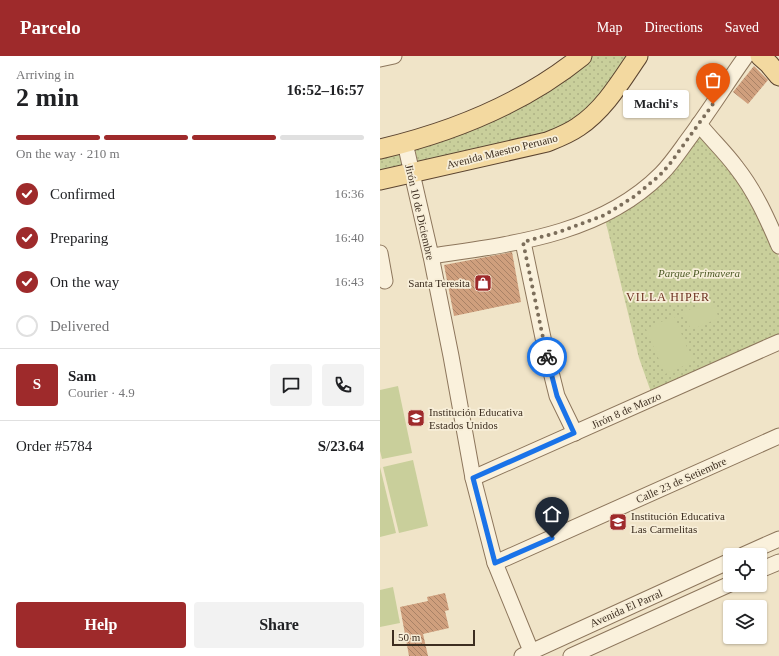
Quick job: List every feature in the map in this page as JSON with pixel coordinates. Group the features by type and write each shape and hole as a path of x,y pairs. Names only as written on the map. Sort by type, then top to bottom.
{"main road":[{"path":"380,149 405,144 432,136 516,100 543,84 582,56"},
{"name":"Avenida Maestro Peruano","path":"380,180 547,142 562,136 578,127 597,111 616,88 638,56"},
{"path":"760,56 779,76"}],"street":[{"path":"380,60 394,56"},
{"path":"431,256 523,242 559,232 605,215 635,196 665,170 746,56"},
{"path":"699,124 722,149 745,179 769,221 779,246"},
{"name":"Jirón 10 de Diciembre","path":"405,144 431,256 473,478 495,563 526,654"},
{"path":"523,242 546,352 557,396 574,433"},
{"path":"380,254 385,281"},
{"name":"Jirón 8 de Marzo","path":"473,478 779,342"},
{"name":"Calle 23 de Setiembre","path":"495,563 779,436"},
{"path":"759,548 779,539"},
{"path":"767,567 779,562"},
{"name":"Avenida El Parral","path":"526,654 723,564"},
{"name":"Avenida El Parral","path":"576,655 723,587"}],"green space":[{"path":"591,56 633,56 603,99 567,129 419,166 414,146"},
{"name":"Parque Primavera","path":"700,131 731,167 771,239 779,258 779,335 651,392 639,358 605,219"},
{"path":"400,150 404,170 380,170 380,154"},
{"path":"711,300 719,318 691,330 684,312"},
{"path":"674,316 693,362 665,374 646,329"},
{"path":"398,386 412,453 382,459 380,451 380,390"},
{"path":"413,460 428,526 399,533 383,467"},
{"path":"380,467 396,533 380,537"},
{"path":"393,587 400,623 380,627 380,590"}],"building":[{"path":"754,66 768,80 748,104 733,92"},
{"name":"Santa Teresita","path":"512,252 521,302 454,316 444,265"},
{"path":"445,593 449,610 445,611 449,628 423,634 428,656 409,656 400,607 428,601 427,597"}],"way so far":[{"path":"547,357 523,242 559,232 605,215 635,196 660,175 669,165 713,104"}],"place":[{"name":"Machi's","path":"713,104"},
{"name":"Santa Teresita","path":"483,283"},
{"name":"Institución Educativa Estados Unidos","path":"416,418"},
{"name":"Institución Educativa Las Carmelitas","path":"618,522"}],"district":[{"name":"VILLA HIPER","path":"668,297"}],"route":[{"path":"547,357 557,396 574,433 473,478 495,563 552,538"}]}
